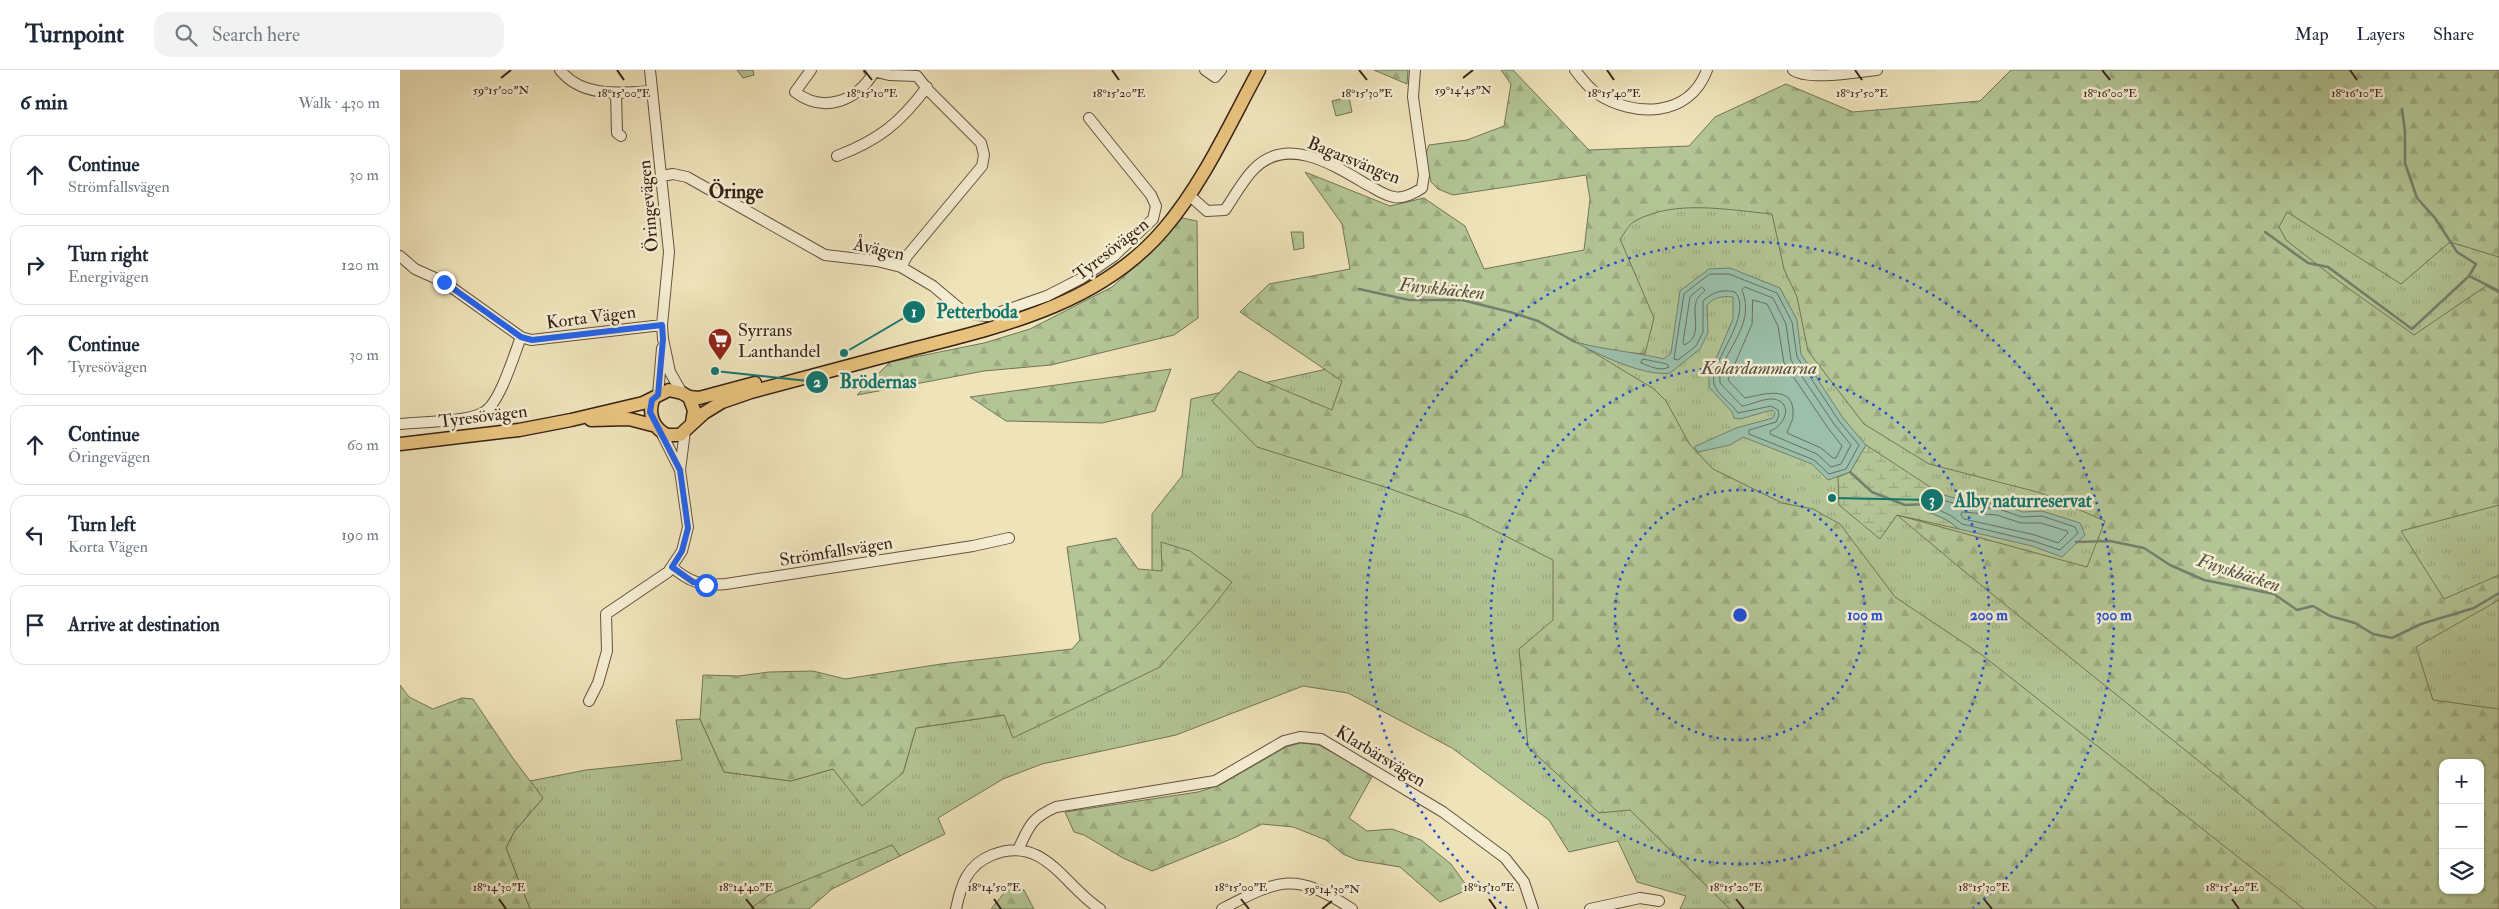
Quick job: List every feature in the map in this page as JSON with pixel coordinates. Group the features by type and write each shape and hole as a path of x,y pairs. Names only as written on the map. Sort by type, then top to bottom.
{"main road":[{"name":"Tyresövägen","path":"571,420 629,418 673,436 689,427 722,402 751,392 980,333 1049,309 1084,293 1140,252 1163,230 1189,195 1260,70"},
{"name":"Tyresövägen","path":"400,444 519,430 571,420 655,398 669,390 699,398 867,356 901,352"},
{"path":"686,395 694,410 689,427"},
{"path":"655,398 650,412 659,429"}],"street":[{"path":"560,70 581,87 598,92 652,91"},
{"name":"Öringevägen","path":"650,70 669,252 662,325 663,339 670,372 686,395"},
{"path":"811,70 795,92 808,101 822,103 847,100 867,83 871,71 917,76 981,143 984,156 982,166 907,256 901,267"},
{"path":"1205,70 1215,77 1221,70"},
{"name":"Bagarsvängen","path":"1189,195 1207,211 1225,210 1254,169 1272,157 1290,153 1307,155 1322,161 1394,198 1416,192 1422,188 1424,176 1413,97 1415,70"},
{"path":"1575,70 1594,92 1604,98 1623,105 1650,109 1686,101 1697,89 1707,70"},
{"path":"1793,70 1797,73 1816,75 1877,70"},
{"path":"837,156 868,144 895,124 928,89"},
{"path":"616,93 617,133 621,136"},
{"name":"Åvägen","path":"662,176 673,174 687,177 825,255 877,261 901,267 933,286 964,312 989,316 1047,296 1082,278 1114,256 1153,219 1156,206 1151,195 1089,118"},
{"path":"400,256 415,270 444,282 521,337 491,407 472,417 400,424"},
{"name":"Korta Vägen","path":"521,337 540,340 662,325"},
{"name":"Öringevägen","path":"655,398 663,339"},
{"path":"680,470 689,427"},
{"path":"589,701 598,683 607,651 606,614 632,598 672,567 682,551 688,528 680,470 659,429"},
{"name":"Strömfallsvägen","path":"672,567 693,582 716,584 973,546 1009,538"},
{"name":"Klarbärsvägen","path":"1019,848 1029,825 1041,814 1056,807 1215,781 1284,741 1300,736 1321,739 1443,812 1498,852 1524,882 1533,909"},
{"path":"956,909 962,880 969,873 987,857 1003,850 1019,848 1044,859 1100,909"},
{"path":"1222,909 1268,886 1290,882 1311,887 1352,909"},
{"path":"1590,909 1640,898 1660,901"}],"green space":[{"path":"737,70 753,70 754,75 743,78"},
{"path":"1374,70 1408,70 1407,84"},
{"path":"1501,70 1513,70 1589,150 1689,146 1715,117 1786,84 1853,112 1980,101 2011,70 2499,70 2499,257 2450,242 2401,284 2287,212 2279,227 2286,240 2341,283 2414,335 2486,286 2499,293 2499,505 2401,531 2444,599 2499,575 2499,600 2416,647 2433,700 2499,709 2499,909 2377,909 2258,809 1897,515 2087,567 2105,521 2041,493 1929,464 1864,424 1808,351 1797,297 1784,269 1772,214 1738,210 1684,208 1651,214 1633,222 1620,239 1654,318 1645,354 1608,351 1578,343 1654,389 1666,401 1690,445 1713,469 1782,503 1813,509 1840,524 1895,597 1982,655 2304,909 1730,909 1630,810 1599,813 1528,747 1519,649 1553,620 1553,560 1470,518 1388,488 1257,447 1212,401 1239,371 1332,410 1342,381 1240,312 1269,284 1350,269 1342,224 1305,172 1390,206 1424,198 1465,226 1484,269 1584,250 1590,199 1586,175 1453,195 1438,189 1431,182 1425,156 1429,145 1467,140 1504,126 1511,84"},
{"path":"2499,70 2499,909 2079,909 1630,810 1730,909 1680,909 1686,896 1637,882 1618,841 1569,852 1549,820 1452,748 1348,693 1303,686 1176,735 1042,764 1003,779 938,818 945,834 900,856 892,845 750,909 530,909 506,848 514,832 543,798 530,781 586,770 682,760 676,720 700,719 724,772 791,781 833,769 903,773 916,728 1005,715 1013,737 1152,577 1152,514 1182,476 1191,399 1622,304 1596,185 1829,119"},
{"path":"1349,97 1352,112 1336,116 1332,101"},
{"path":"1182,218 1197,221 1198,318 1174,335 1051,365 984,371 857,395 890,362 984,343 1030,329 1112,287 1157,247"},
{"path":"1291,232 1303,232 1304,248 1294,250"},
{"path":"1171,369 1155,411 1102,423 1006,421 970,397"},
{"path":"1866,445 1941,494 1926,504 1929,512 1947,520 1959,529 1897,515 1880,539 1839,505 1838,477 1850,472"},
{"path":"1116,538 1138,569 1162,571 1161,542 1190,551 1232,582 1212,608 1160,667 1013,738 1004,715 916,728 903,773 862,806 833,769 791,781 724,772 700,719 703,675 739,676 769,672 813,671 845,679 941,664 1072,649 1080,640 1067,547"},
{"path":"400,685 409,697 433,709 462,698 473,699 512,757 543,798 514,832 506,848 530,909 400,909"},
{"path":"1301,743 1319,745 1373,775 1349,818 1367,831 1392,829 1421,840 1451,864 1469,889 1440,902 1400,867 1357,860 1343,854 1326,840 1293,827 1262,824 1236,837 1152,871 1123,858 1084,835 1074,832 1065,812 1198,792 1220,785 1286,747"},
{"path":"892,845 900,856 832,889 809,909 750,909 769,895"},
{"path":"1010,886 1024,890 1034,909 991,909"}],"water":[{"name":"Kolardammarna","path":"1730,268 1780,288 1797,320 1801,354 1843,418 1866,445 1850,472 1828,480 1812,464 1743,437 1730,445 1698,452 1694,447 1736,428 1773,418 1775,413 1772,410 1740,419 1734,418 1732,412 1709,387 1709,375 1733,319 1733,297 1718,298 1707,305 1708,333 1700,349 1670,373 1648,372 1635,368 1608,358 1575,342 1664,359 1671,353 1680,291 1709,269"},
{"path":"1941,494 1965,501 2000,504 2023,512 2042,511 2080,523 2085,535 2062,557 2032,546 1959,529 1947,520 1929,512 1926,504"}],"waterway":[{"path":"2402,109 2405,132 2405,163 2417,198 2435,218 2457,252 2476,264 2469,276 2499,291"},
{"path":"2265,232 2308,263 2328,267 2412,329 2469,276"},
{"name":"Fnyskbäcken","path":"1359,289 1409,300 1462,300 1538,321 1575,342"},
{"path":"1850,472 1872,492 1905,505 1926,504"},
{"name":"Fnyskbäcken","path":"2076,542 2110,541 2144,548 2170,565 2204,580 2274,594 2297,610 2313,606 2330,616 2355,623 2373,634 2392,638 2421,624 2474,608 2499,593"}],"place":[{"name":"Petterboda","path":"844,353"},
{"name":"Syrrans Lanthandel","path":"720,361"},
{"name":"Brödernas","path":"715,371"},
{"name":"Alby naturreservat","path":"1832,498"}],"district":[{"name":"Öringe","path":"736,191"}],"route":[{"path":"444,282 521,337 532,340 662,325 663,339 658,374 658,395 652,400 650,412 680,470 688,528 682,551 672,567 684,578 706,585"}]}
